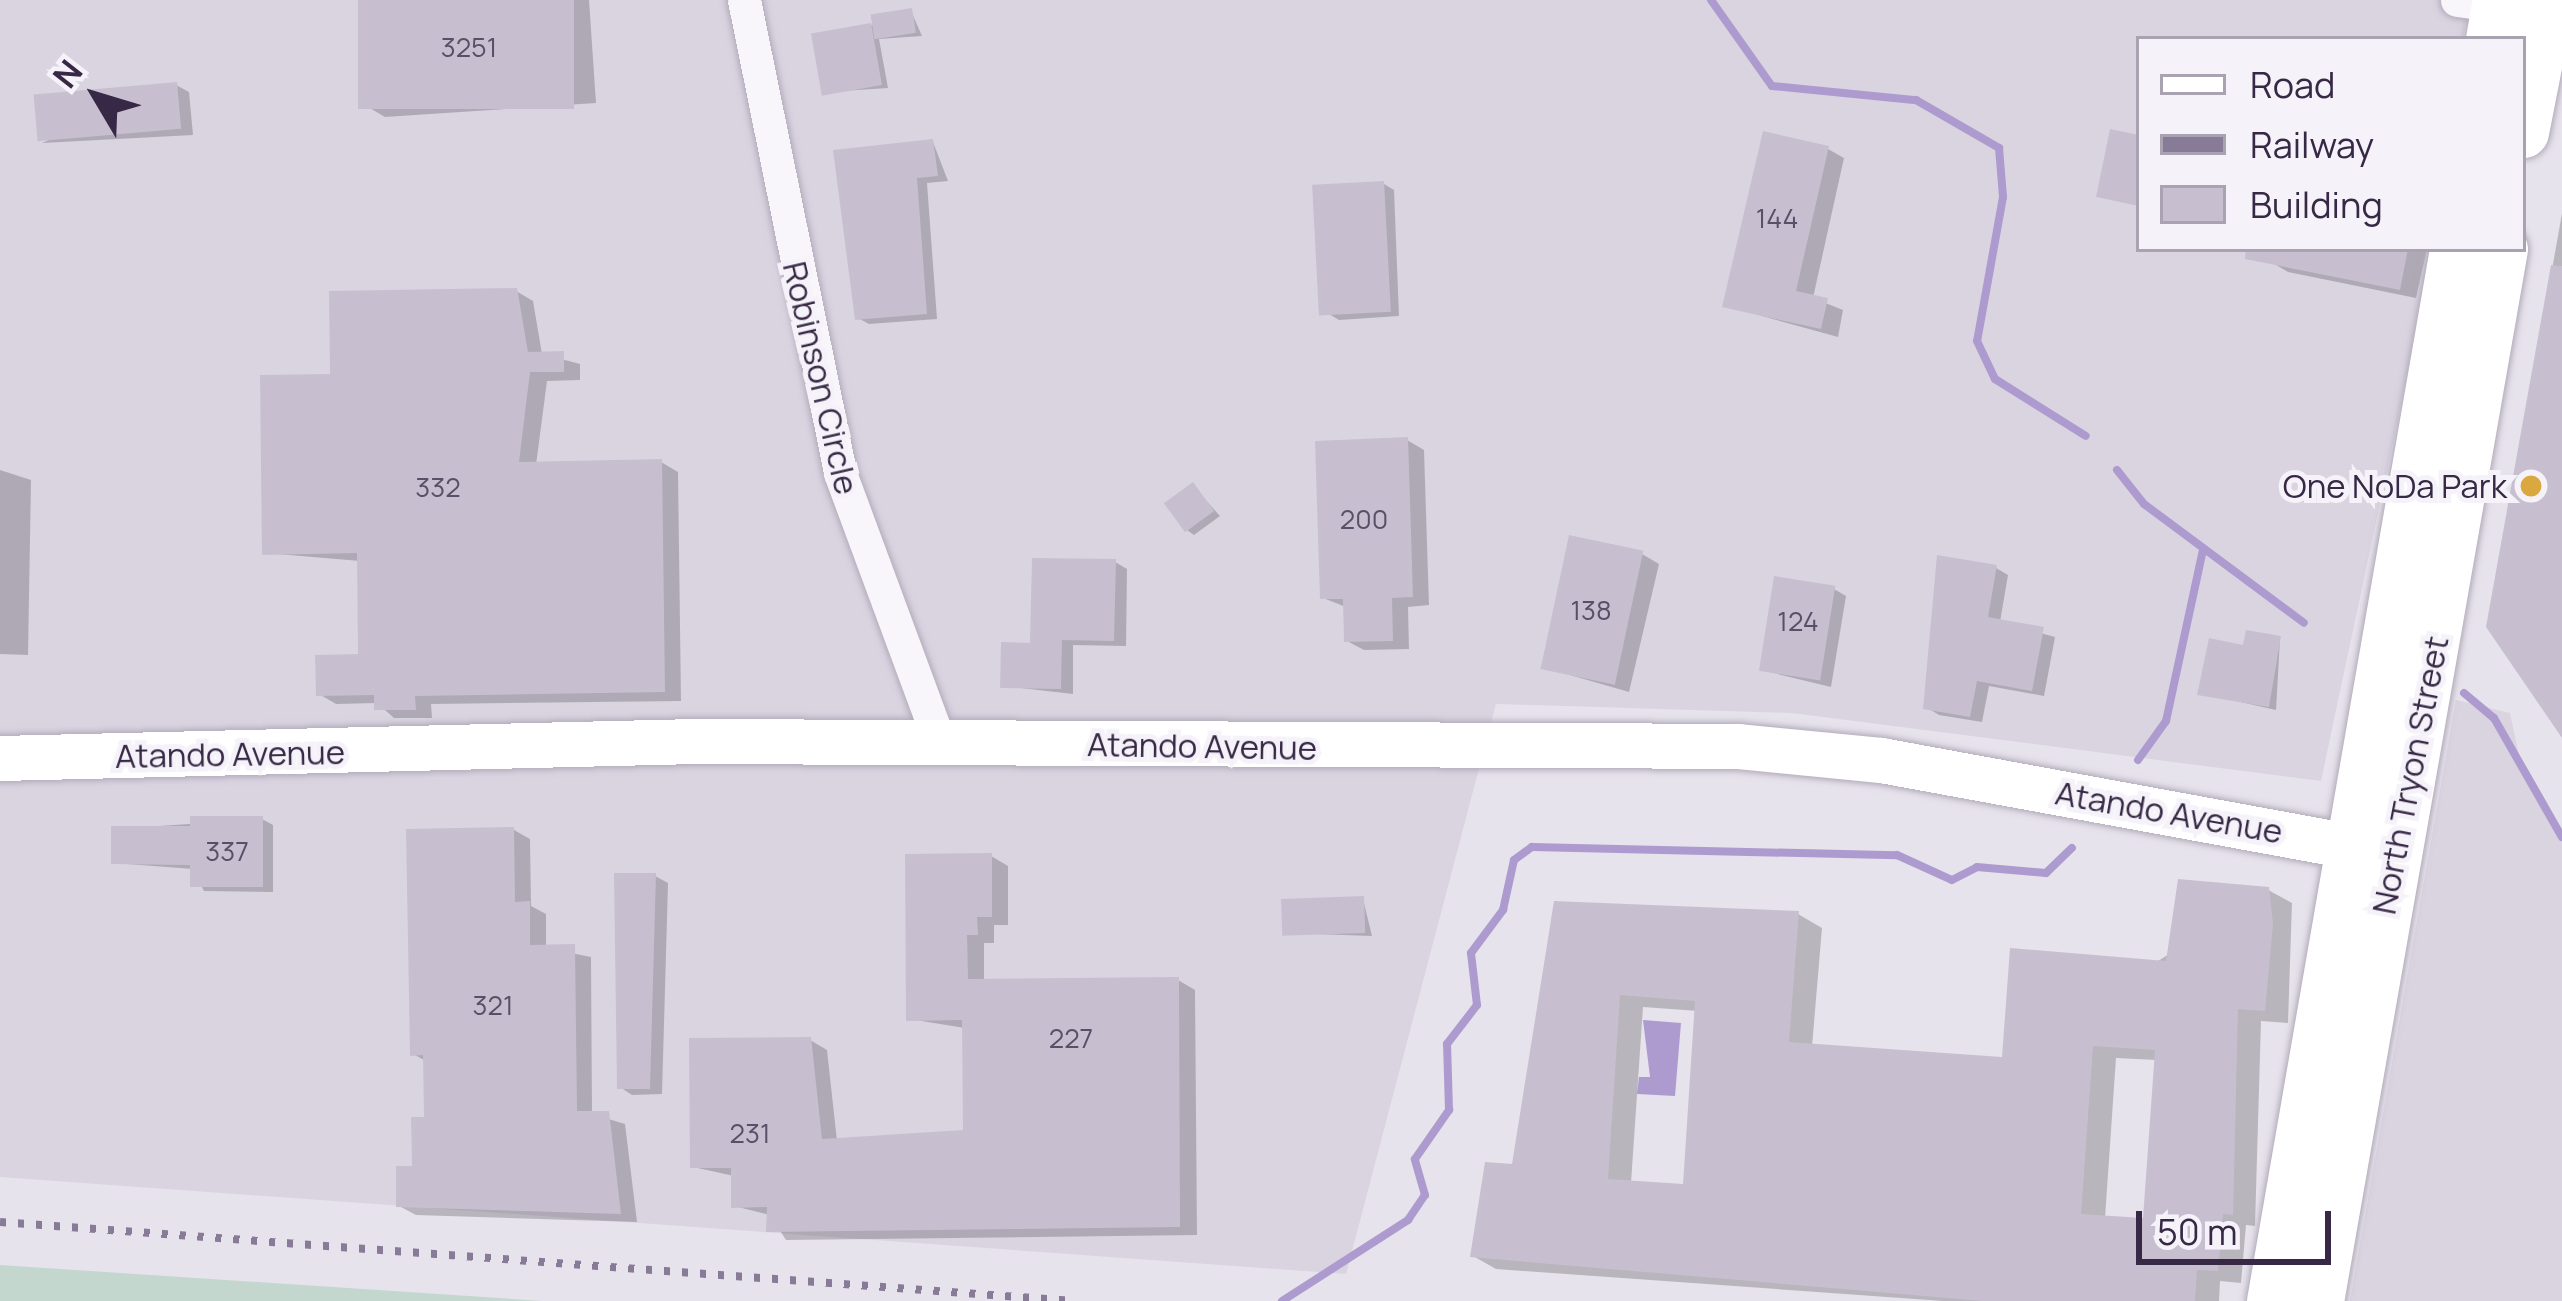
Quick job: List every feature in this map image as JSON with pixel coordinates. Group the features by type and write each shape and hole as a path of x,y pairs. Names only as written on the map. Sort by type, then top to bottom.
{"main road":[{"name":"North Tryon Street","path":"2318,1301 2455,252"},
{"name":"North Tryon Street","path":"2272,1301 2375,850 2501,252"},
{"name":"Atando Avenue","path":"0,758 940,744 1738,746 1880,760 2375,850"}],"street":[{"name":"Robinson Circle","path":"744,0 840,472 940,744"}],"shaded area":[{"path":"0,0 2469,0 2463,36 2136,36 2136,252 2433,252 2321,781 1792,713 1496,704 1346,1274 0,1177"},
{"path":"2456,700 2510,713 2522,770 2562,829 2562,1301 2350,1301"},
{"path":"1643,1020 1681,1023 1675,1096 1637,1094 1639,1077 1650,1077"}],"green space":[{"path":"0,1265 542,1301 0,1301"}],"building":[{"path":"358,0 574,0 574,109 358,109"},
{"path":"912,8 916,33 874,39 871,15"},
{"path":"871,23 882,85 822,96 811,34"},
{"path":"177,82 181,129 38,141 34,95"},
{"path":"2110,129 2136,134 2136,205 2096,197"},
{"path":"1763,131 1829,146 1796,291 1828,298 1821,329 1722,307"},
{"path":"933,139 938,176 917,178 927,314 855,320 833,150"},
{"path":"1384,181 1391,312 1319,316 1312,185"},
{"path":"2246,252 2407,252 2400,290 2245,259"},
{"name":"One NoDa Park","path":"2551,265 2562,266 2562,738 2486,627"},
{"path":"517,288 528,352 564,351 564,372 530,372 519,462 662,459 665,692 415,696 416,710 374,710 374,695 316,696 315,655 358,654 357,553 262,555 260,375 330,374 329,291"},
{"path":"1408,437 1413,597 1392,598 1393,641 1344,642 1343,599 1320,599 1315,441"},
{"path":"1193,482 1214,511 1185,532 1164,503"},
{"path":"1569,535 1643,551 1615,685 1541,669"},
{"path":"1937,555 1997,565 1988,617 2044,627 2032,691 1977,681 1970,717 1923,709"},
{"path":"1032,558 1116,559 1114,641 1062,640 1061,689 1000,688 1001,642 1030,643"},
{"path":"1774,576 1835,586 1820,681 1759,671"},
{"path":"2246,630 2281,636 2269,707 2197,695 2209,638 2243,645"},
{"path":"190,816 263,816 263,887 190,887 190,865 111,864 111,826 190,826"},
{"path":"514,827 515,902 530,901 530,945 575,944 577,1111 609,1111 621,1214 396,1207 396,1166 412,1166 411,1117 424,1117 423,1055 410,1056 406,829"},
{"path":"992,853 992,917 977,917 978,935 967,935 968,979 1179,977 1180,1227 766,1232 767,1207 731,1208 731,1168 690,1168 689,1038 811,1037 822,1139 963,1130 962,1020 906,1021 905,854"},
{"path":"614,873 656,873 650,1089 617,1089"},
{"path":"2178,879 2269,887 2273,924 2265,1011 2238,1009 2233,1215 2223,1214 2218,1271 2197,1270 2195,1301 1983,1301 1470,1257 1485,1162 1512,1164 1554,901 1799,911 1789,1042 2002,1057 2010,948 2166,961","holes":["1620,995 1695,1001 1683,1184 1608,1179","2093,1046 2155,1050 2143,1218 2081,1214"]},
{"path":"1364,896 1365,933 1282,936 1281,899"}],"waterway":[{"path":"1711,0 1772,86 1916,100 1999,148 2003,197 1977,341 1995,379 2086,436"},
{"path":"2117,470 2144,504 2304,623"},
{"path":"2138,760 2166,721 2203,550"},
{"path":"2464,693 2494,718 2562,837"},
{"path":"1282,1301 1408,1220 1425,1195 1415,1159 1449,1110 1447,1044 1477,1005 1471,953 1503,910 1514,860 1532,847 1897,855 1952,880 1977,867 2046,873 2072,848"}],"railway":[{"path":"0,1222 1074,1301"}],"place":[{"name":"One NoDa Park","path":"2531,486"}]}
